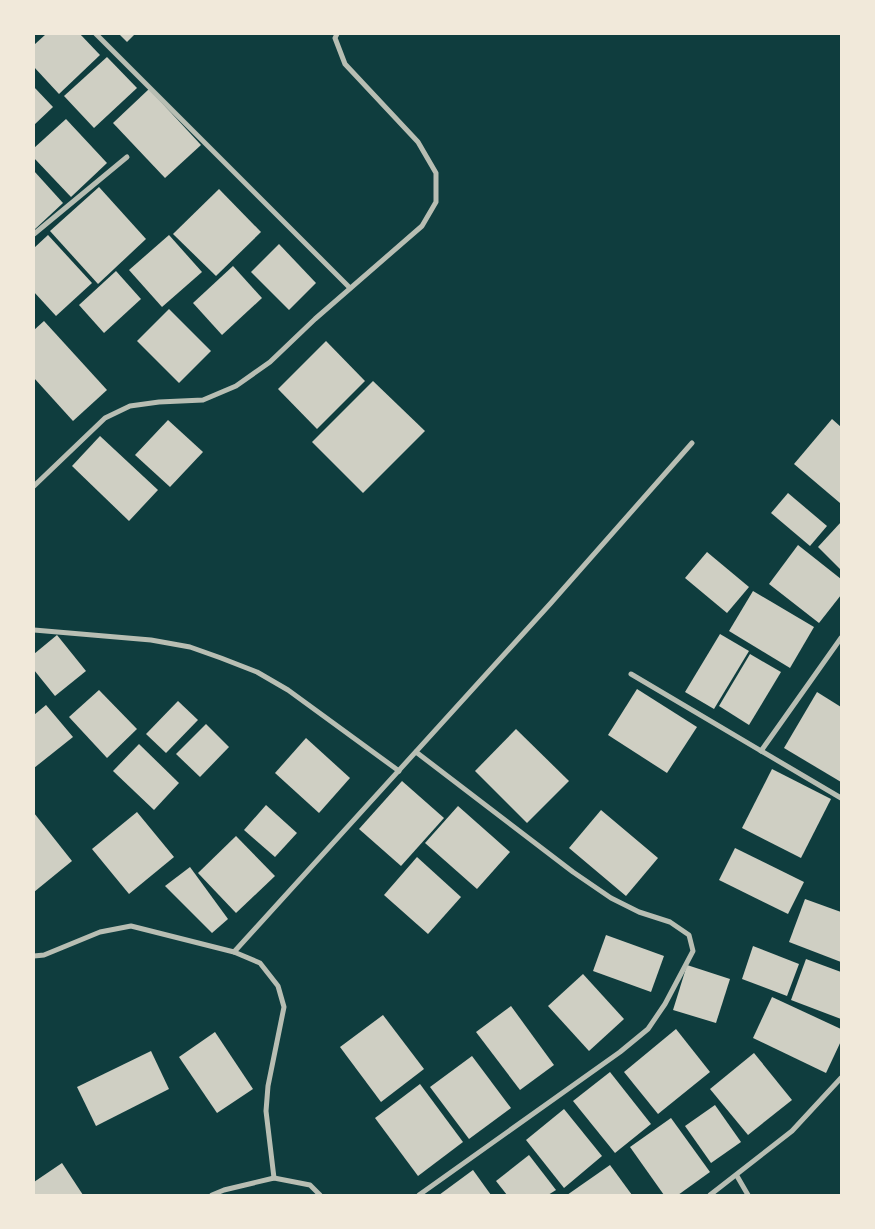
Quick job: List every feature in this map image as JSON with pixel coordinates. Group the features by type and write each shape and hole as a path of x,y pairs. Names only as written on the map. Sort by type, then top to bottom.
{"street":[{"path":"96,34 350,288"},
{"path":"34,486 105,418 130,406 159,402 204,400 236,386 270,362 350,288 422,226 436,202 436,173 418,142 345,64 335,38 337,34"},
{"path":"34,234 127,158"},
{"path":"234,952 550,604 692,443"},
{"path":"34,630 152,640 190,647 257,672 288,690 399,771"},
{"path":"761,751 841,638"},
{"path":"631,674 841,798"},
{"path":"416,752 573,872 611,898 640,912 670,922 689,934 693,951 665,1004 648,1029 620,1052 419,1195"},
{"path":"34,956 44,955 100,932 131,926 234,952 260,964 278,986 284,1007 268,1086 266,1111 274,1178"},
{"path":"710,1195 792,1132 841,1078"},
{"path":"737,1176 748,1195"},
{"path":"212,1195 224,1190 274,1178 310,1185 320,1195"}],"building":[{"path":"46,34 80,34 100,55 59,94 34,67 34,45"},
{"path":"119,34 135,34 127,42"},
{"path":"107,57 137,88 94,128 64,96"},
{"path":"34,87 53,107 34,125"},
{"path":"149,89 201,145 165,178 113,123"},
{"path":"66,119 107,163 71,197 34,158 34,148"},
{"path":"34,171 63,203 34,230"},
{"path":"99,187 146,239 98,284 50,231"},
{"path":"219,189 261,232 216,276 173,234"},
{"path":"48,235 92,283 56,316 34,292 34,248"},
{"path":"169,235 202,272 162,307 129,270"},
{"path":"279,244 316,283 289,310 251,272"},
{"path":"233,266 262,298 222,335 193,303"},
{"path":"116,271 141,299 104,333 79,305"},
{"path":"169,309 211,351 179,383 137,341"},
{"path":"44,321 107,390 73,421 34,378 34,330"},
{"path":"326,341 365,381 317,429 278,389"},
{"path":"373,381 425,431 363,493 312,442"},
{"path":"832,419 841,427 840,503 794,464"},
{"path":"168,420 203,452 170,487 135,455"},
{"path":"100,436 158,490 129,521 72,466"},
{"path":"788,493 827,526 810,546 771,513"},
{"path":"841,522 841,570 818,547"},
{"path":"798,545 841,579 841,595 819,623 769,584"},
{"path":"707,552 749,587 727,613 685,578"},
{"path":"753,591 814,627 790,668 729,631"},
{"path":"720,634 749,651 714,709 685,692"},
{"path":"57,635 86,671 55,696 34,670 34,654"},
{"path":"750,654 781,672 749,725 719,706"},
{"path":"637,689 697,727 667,773 608,735"},
{"path":"99,690 137,729 107,758 69,717"},
{"path":"817,692 841,707 841,782 784,748"},
{"path":"178,701 198,720 166,753 146,734"},
{"path":"46,705 73,737 34,768 34,715"},
{"path":"206,724 229,747 200,777 176,754"},
{"path":"516,729 569,781 527,823 475,771"},
{"path":"306,738 350,778 319,813 275,773"},
{"path":"139,744 179,783 154,810 113,771"},
{"path":"772,769 831,799 801,858 742,828"},
{"path":"402,781 444,818 401,866 359,829"},
{"path":"266,805 297,833 275,857 244,830"},
{"path":"458,806 510,852 477,889 425,843"},
{"path":"601,810 658,858 626,896 569,848"},
{"path":"137,812 174,857 129,894 92,849"},
{"path":"34,813 72,861 34,892"},
{"path":"236,836 275,876 236,913 198,873"},
{"path":"735,848 804,882 788,914 719,880"},
{"path":"417,857 461,897 428,934 384,895"},
{"path":"190,867 228,919 212,933 165,886"},
{"path":"805,899 841,912 841,962 789,942"},
{"path":"606,935 664,956 651,992 593,971"},
{"path":"753,946 799,964 787,996 742,979"},
{"path":"806,959 841,972 841,1019 791,1000"},
{"path":"687,965 730,979 716,1023 673,1010"},
{"path":"583,974 624,1019 589,1051 548,1006"},
{"path":"772,997 841,1029 841,1041 826,1073 753,1038"},
{"path":"511,1006 554,1065 520,1090 476,1032"},
{"path":"383,1015 424,1069 381,1102 340,1047"},
{"path":"676,1029 710,1072 658,1114 624,1072"},
{"path":"215,1032 253,1089 217,1113 179,1057"},
{"path":"151,1051 169,1089 96,1126 77,1087"},
{"path":"754,1053 792,1100 748,1135 710,1089"},
{"path":"472,1056 511,1108 469,1139 430,1087"},
{"path":"610,1072 651,1124 615,1153 573,1101"},
{"path":"420,1084 463,1142 418,1176 375,1118"},
{"path":"715,1105 741,1142 711,1163 685,1126"},
{"path":"564,1109 602,1156 564,1188 526,1140"},
{"path":"671,1118 710,1172 678,1195 664,1195 630,1147"},
{"path":"529,1155 556,1190 548,1195 507,1195 496,1181"},
{"path":"62,1163 83,1195 34,1195 34,1182"},
{"path":"610,1165 632,1195 567,1195"},
{"path":"473,1170 491,1195 439,1195"}]}
